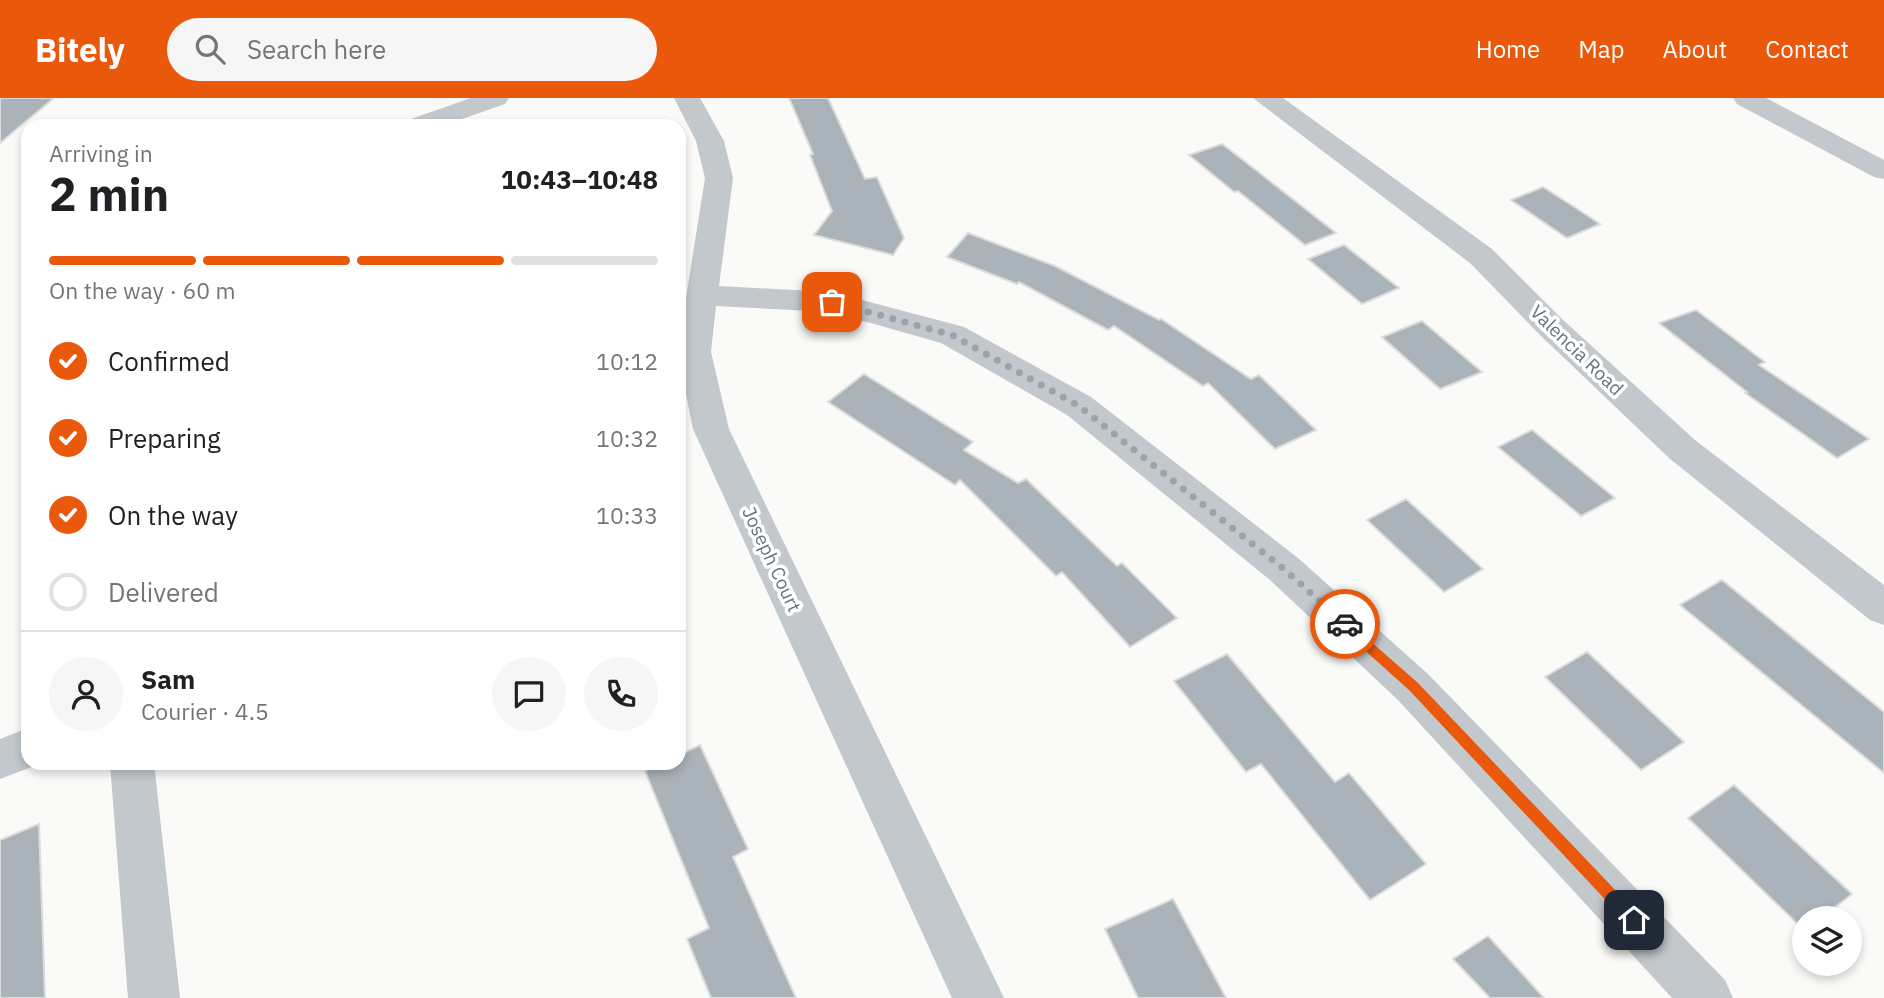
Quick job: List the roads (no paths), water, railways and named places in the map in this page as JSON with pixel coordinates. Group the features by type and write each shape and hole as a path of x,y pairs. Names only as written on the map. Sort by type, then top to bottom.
{"street":[{"path":"437,119 496,98"},
{"name":"Joseph Court","path":"687,98 710,141 719,178 694,352 710,429 978,998"},
{"name":"Valencia Road","path":"1266,98 1481,256 1550,327 1682,449 1884,608"},
{"path":"1746,98 1884,171"},
{"path":"701,295 832,302 952,335 1079,406 1284,569 1413,687 1707,998"},
{"path":"0,759 21,751"},
{"path":"133,770 153,998"}]}
